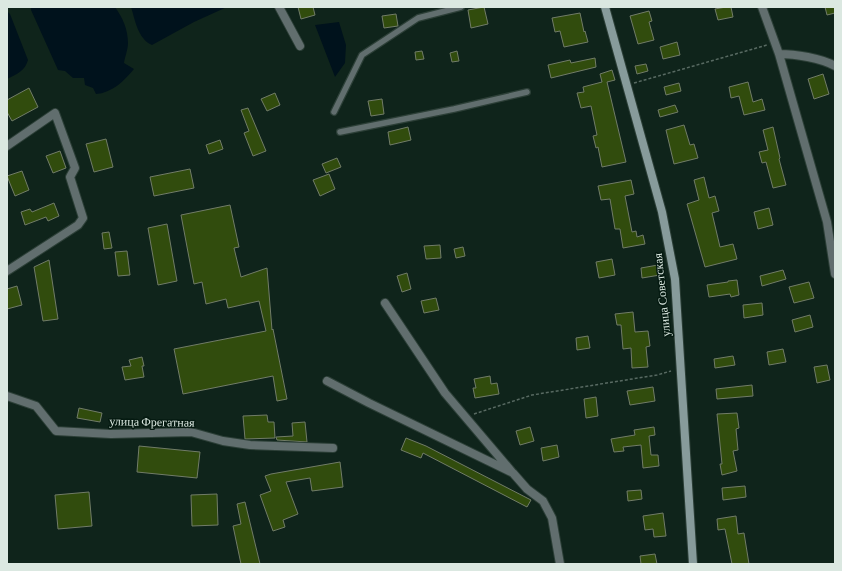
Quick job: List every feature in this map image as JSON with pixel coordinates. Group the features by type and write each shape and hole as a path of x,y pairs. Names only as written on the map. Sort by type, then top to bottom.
{"street":[{"path":"279,7 300,46"},
{"name":"улица Советская","path":"605,7 662,212 675,280 693,564"},
{"path":"762,7 779,54 828,222 835,274"},
{"path":"779,54 804,56 835,66"},
{"path":"819,60 835,59"},
{"path":"7,146 55,114 75,168 70,177 83,218 78,225 7,271"},
{"path":"385,303 445,393 527,489 543,501 552,518 560,564"},
{"path":"327,381 513,473"},
{"name":"улица Фрегатная","path":"7,396 36,406 56,431 111,434 191,432 250,445 333,448"}],"lane":[{"path":"334,112 362,55 418,18 461,7"},
{"path":"340,132 527,92"}],"path":[{"path":"627,85 775,42"},
{"path":"466,417 532,395 657,375 681,369"}],"water":[{"path":"31,7 115,7 123,20 128,38 128,46 124,63 134,69 122,82 112,89 96,94 93,88 85,85 84,78 73,78 65,71 58,70"},
{"path":"131,7 227,7 194,22 152,45 140,34"},
{"path":"7,11 10,14 28,60 23,70 7,79"},
{"path":"339,22 346,45 345,63 335,77 315,25"}],"building":[{"path":"298,7 313,7 315,15 301,19"},
{"path":"484,7 488,24 471,28 468,10"},
{"path":"731,7 733,17 718,20 715,9"},
{"path":"825,7 835,7 835,13 827,15"},
{"path":"649,11 652,21 649,22 654,40 638,44 630,16"},
{"path":"580,13 588,42 564,47 560,31 555,32 552,18"},
{"path":"396,14 398,26 384,28 382,16"},
{"path":"677,42 680,55 663,59 660,47"},
{"path":"422,51 424,59 416,60 415,52"},
{"path":"457,51 459,61 452,62 450,53"},
{"path":"595,58 596,67 551,78 548,65 570,60 571,63"},
{"path":"646,64 648,71 637,74 635,66"},
{"path":"612,70 615,80 607,82 626,162 602,167 598,147 596,148 593,136 597,135 591,106 581,108 577,93 584,92 583,87 602,82 600,74"},
{"path":"823,74 829,94 814,99 808,79"},
{"path":"748,82 753,102 762,99 765,110 744,115 739,96 731,98 729,87"},
{"path":"679,83 681,91 666,95 664,87"},
{"path":"29,88 38,107 12,121 7,112 7,100"},
{"path":"275,93 280,105 267,111 261,99"},
{"path":"382,99 384,114 371,116 368,101"},
{"path":"675,105 678,112 660,117 658,110"},
{"path":"248,108 266,151 253,156 244,133 249,131 241,110"},
{"path":"684,125 690,145 694,144 698,158 674,164 666,130"},
{"path":"408,127 411,140 390,145 388,132"},
{"path":"773,127 786,185 773,188 766,162 762,163 759,152 768,150 763,130"},
{"path":"106,139 113,167 94,172 86,144"},
{"path":"220,140 223,149 209,154 206,145"},
{"path":"60,151 66,168 53,173 46,156"},
{"path":"337,158 341,167 326,173 322,164"},
{"path":"190,169 194,188 154,196 150,177"},
{"path":"22,171 29,190 15,196 7,176"},
{"path":"329,174 335,189 320,196 313,180"},
{"path":"704,177 709,198 715,196 719,211 712,213 720,247 733,244 737,259 705,267 687,204 699,200 694,180"},
{"path":"631,180 634,194 625,196 632,232 636,231 637,237 643,235 645,244 623,248 620,229 615,229 610,199 601,200 598,186"},
{"path":"54,203 59,216 48,221 46,217 25,225 21,212 30,209 32,212"},
{"path":"230,205 239,247 234,248 241,277 267,268 272,330 273,329 287,399 277,401 273,376 183,394 174,349 266,331 259,301 228,308 226,299 206,304 202,282 194,284 181,215"},
{"path":"769,208 773,225 758,229 754,212"},
{"path":"167,224 177,281 158,285 148,228"},
{"path":"109,232 112,248 104,249 102,233"},
{"path":"440,245 441,258 426,259 424,246"},
{"path":"463,247 465,256 456,258 454,249"},
{"path":"127,251 130,275 118,276 115,252"},
{"path":"612,259 615,275 599,278 596,262"},
{"path":"49,260 58,319 43,321 34,267"},
{"path":"658,265 660,275 642,278 641,268"},
{"path":"783,270 786,279 762,286 760,276"},
{"path":"407,273 411,289 402,292 397,276"},
{"path":"737,280 739,295 731,297 730,294 709,297 707,285"},
{"path":"809,282 814,298 794,303 789,287"},
{"path":"17,286 22,305 7,309 7,289"},
{"path":"436,298 439,310 424,313 421,301"},
{"path":"762,303 763,315 744,318 743,305"},
{"path":"633,312 635,332 648,331 650,346 646,347 648,367 632,368 631,348 623,349 621,325 617,325 615,314"},
{"path":"810,315 813,327 795,332 792,320"},
{"path":"588,336 590,348 577,350 576,338"},
{"path":"783,349 786,362 769,365 767,352"},
{"path":"733,356 735,365 715,368 714,359"},
{"path":"142,357 144,377 125,380 122,367 131,366 129,360"},
{"path":"827,365 830,380 817,383 814,367"},
{"path":"490,376 491,384 497,383 499,394 475,398 473,388 476,388 474,379"},
{"path":"752,385 753,396 717,399 716,389"},
{"path":"653,387 655,401 630,405 627,391"},
{"path":"596,397 598,416 586,418 584,399"},
{"path":"79,408 102,413 100,422 77,418"},
{"path":"737,413 739,428 736,429 738,450 733,451 737,471 722,475 717,414"},
{"path":"267,415 268,422 274,422 275,438 245,439 243,416"},
{"path":"305,422 307,442 277,440 276,437 293,436 292,423"},
{"path":"530,427 534,441 520,445 516,431"},
{"path":"654,427 655,435 649,436 651,455 658,455 659,466 643,468 641,445 623,447 624,451 614,452 611,439 635,435 634,430"},
{"path":"406,438 426,446 531,500 527,507 423,453 421,458 401,450"},
{"path":"557,445 559,457 543,461 541,448"},
{"path":"139,446 200,452 197,478 137,472"},
{"path":"340,462 343,487 312,491 310,478 286,482 298,514 283,520 285,527 273,531 260,495 271,491 265,476"},
{"path":"745,486 746,497 723,500 722,488"},
{"path":"641,490 642,499 628,501 627,491"},
{"path":"89,492 92,526 58,529 55,495"},
{"path":"217,494 218,525 192,526 191,495"},
{"path":"245,502 260,564 241,564 233,526 241,524 237,504"},
{"path":"663,513 666,536 654,537 653,529 645,530 643,516"},
{"path":"736,516 738,534 744,533 749,564 732,564 725,529 718,530 717,519"},
{"path":"655,554 657,564 641,564 640,556"}]}
